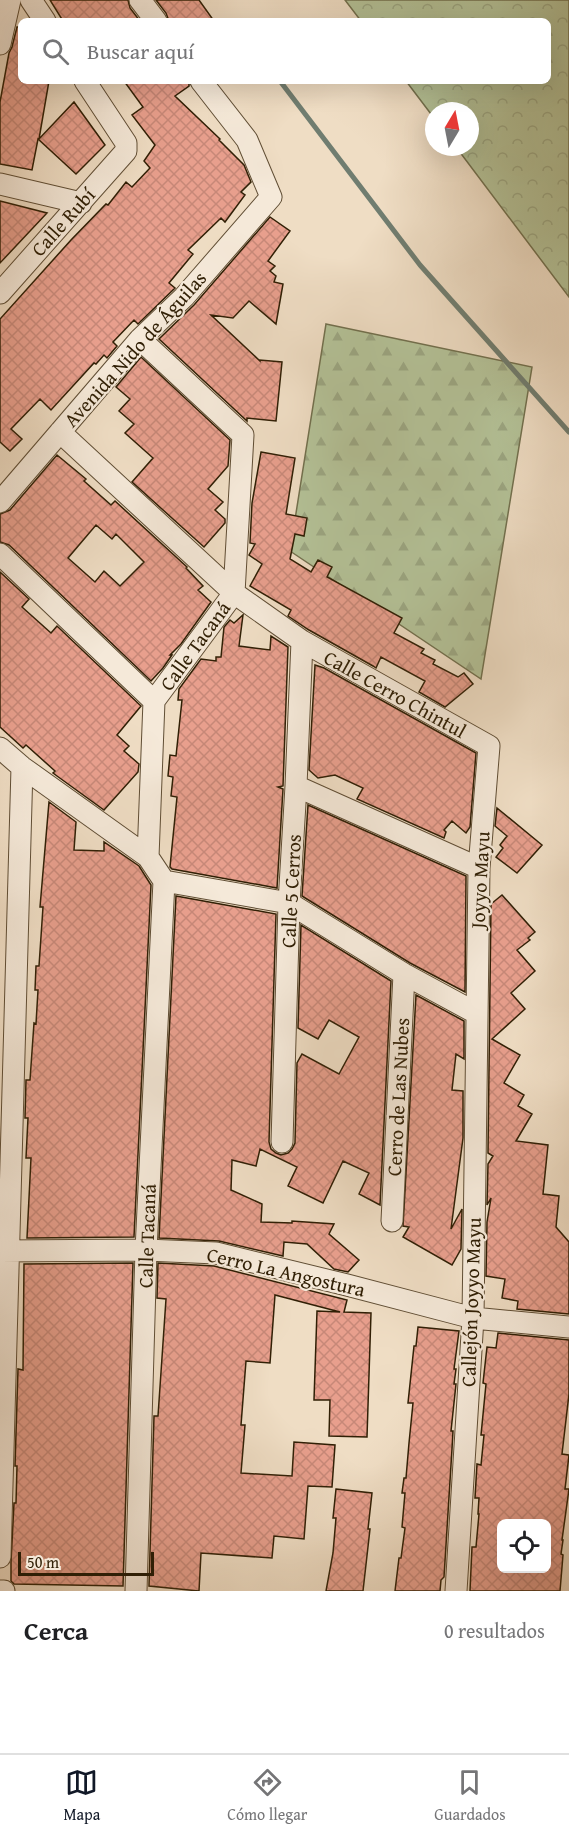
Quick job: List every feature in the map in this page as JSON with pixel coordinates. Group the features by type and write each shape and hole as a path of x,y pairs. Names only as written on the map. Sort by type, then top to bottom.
{"street":[{"path":"0,44 10,0"},
{"path":"31,0 43,18"},
{"path":"140,0 154,18"},
{"name":"Calle Rubí","path":"0,293 81,203 126,147 87,84"},
{"name":"Avenida Nido de Águilas","path":"0,502 140,339 184,297 271,197 247,140 203,84"},
{"path":"0,184 81,203"},
{"name":"Calle Tacaná","path":"140,339 243,435 234,593 154,701 148,857"},
{"name":"Calle Cerro Chintul","path":"60,432 234,593 302,641 489,747"},
{"path":"0,554 154,701"},
{"name":"Calle 5 Cerros","path":"282,1142 289,903 302,641"},
{"name":"Joyyo Mayu","path":"476,1013 479,868 489,747"},
{"path":"0,748 22,767 148,857 164,881 289,903 404,974 476,1013"},
{"path":"0,1557 5,1251 22,767"},
{"path":"296,786 479,868"},
{"path":"0,898 19,876"},
{"name":"Calle Tacaná","path":"136,1591 146,1250 164,881"},
{"name":"Cerro de Las Nubes","path":"392,1221 404,974"},
{"name":"Callejón Joyyo Mayu","path":"456,1591 473,1318 476,1013"},
{"name":"Cerro La Angostura","path":"5,1251 146,1250 216,1254 473,1318 569,1327"}],"green space":[{"path":"345,0 569,0 569,297 463,156 479,156 479,102 425,102 425,106 408,84 551,84 551,18 359,18"},
{"path":"326,324 532,367 481,679 290,551"}],"building":[{"path":"50,0 128,0 130,8 138,18 61,18"},
{"path":"156,0 199,0 212,18 168,18"},
{"path":"18,27 18,84 48,84 39,139 74,102 105,145 76,174 38,139 32,170 0,164 0,102"},
{"path":"126,84 189,84 175,96 244,165 251,182 241,192 245,195 225,222 221,218 188,250 193,254 169,283 175,288 138,324 134,320 113,342 117,346 107,358 104,355 96,364 94,363 51,410 40,399 11,429 22,439 10,451 0,442 0,319 71,240 106,204 108,205 126,182 132,187 150,168 144,161 155,145 132,115 143,107"},
{"path":"0,201 47,213 0,263"},
{"path":"270,217 290,231 268,261 275,266 270,271 276,276 274,282 283,284 276,324 249,301 233,318 211,315 260,361 282,362 276,421 247,418 247,421 159,339 194,305"},
{"path":"141,357 230,440 228,466 208,489 223,502 215,510 225,519 225,523 204,547 132,482 153,458 125,433 134,424 119,411 130,399 116,387"},
{"path":"261,452 295,458 286,514 307,518 304,536 295,534 290,559 311,572 318,560 332,567 327,577 402,618 394,633 424,649 421,653 435,660 433,664 458,677 464,673 473,684 445,707 419,692 425,681 381,657 376,668 309,630 288,616 291,610 250,586 262,564 249,555 255,544 250,543 252,503"},
{"path":"57,455 86,479 84,481 111,505 115,501 187,567 203,586 198,590 211,602 151,681 9,545 0,542 0,514 10,510","holes":["96,525 112,539 116,534 144,562 120,586 104,571 95,582 68,558"]},
{"path":"0,572 29,599 22,607 51,633 57,626 141,706 117,735 129,746 124,751 139,764 138,772 104,810 53,773 55,771 26,745 23,748 0,727"},
{"path":"243,615 239,646 270,650 271,636 288,647 283,786 278,787 283,789 277,888 170,867 177,797 171,796 173,777 168,776 170,755 176,756 182,700 178,700 179,689 201,659 216,661 216,657 221,657 224,627 230,620 234,623"},
{"path":"315,665 476,753 470,827 466,833 452,821 444,830 446,832 444,838 357,799 363,788 335,775 318,778 309,770"},
{"path":"49,802 76,822 74,850 104,851 104,842 139,866 151,885 134,1237 27,1238 31,1158 26,1158 28,1118 25,1118 26,1080 30,1080 34,1023 36,1024 38,990 35,990 36,966 39,966 43,907 40,907"},
{"path":"308,805 466,876 465,992 410,963 302,896"},
{"path":"497,808 542,845 517,873 496,857 503,848 500,845 507,836 495,826"},
{"path":"502,895 535,932 528,938 530,940 517,950 535,971 511,993 525,1009 492,1039 520,1055 504,1083 524,1095 518,1106 532,1114 516,1141 548,1145 543,1194 559,1196 556,1227 569,1242 569,1314 517,1309 518,1301 502,1298 505,1279 486,1276 487,1222 491,1198 487,1205 488,1164 493,1156 488,1153 491,904"},
{"path":"176,896 276,914 269,1142 271,1149 281,1155 288,1153 295,1143 297,1063 302,1054 339,1074 359,1037 329,1020 318,1039 298,1028 301,925 391,981 380,1205 359,1194 369,1173 343,1161 323,1203 288,1186 297,1167 260,1149 256,1166 232,1160 231,1190 262,1204 261,1222 292,1223 292,1221 334,1224 329,1234 359,1260 348,1272 334,1269 307,1244 284,1242 283,1256 219,1241 159,1238"},
{"path":"416,995 464,1021 464,1059 456,1054 452,1090 463,1091 463,1138 451,1229 462,1209 461,1249 452,1265 403,1237 409,1227 403,1226"},
{"path":"133,1263 123,1586 14,1584 11,1581 11,1562 14,1503 16,1503 18,1369 23,1370 24,1264"},
{"path":"158,1263 214,1266 347,1300 344,1312 371,1313 367,1437 329,1436 330,1400 314,1400 317,1311 340,1312 275,1295 270,1363 246,1361 241,1425 245,1425 241,1473 292,1476 294,1442 335,1445 332,1487 308,1486 304,1539 274,1536 272,1558 201,1553 199,1591 149,1586 154,1416 158,1416 166,1299 157,1298"},
{"path":"418,1327 459,1331 454,1369 456,1369 454,1384 456,1384 451,1431 453,1431 444,1577 441,1580 440,1591 395,1591 405,1528 402,1527 405,1493 402,1493 404,1478 406,1478 413,1403 408,1403"},
{"path":"498,1333 569,1340 569,1394 562,1454 569,1455 565,1489 569,1489 562,1540 560,1591 470,1591 472,1547 476,1547 479,1514 479,1498 475,1498 477,1464 481,1465 484,1435 481,1435 487,1347 496,1348"},
{"path":"336,1489 372,1493 363,1591 326,1591 333,1553"}],"waterway":[{"path":"282,84 420,265 569,432"}]}
